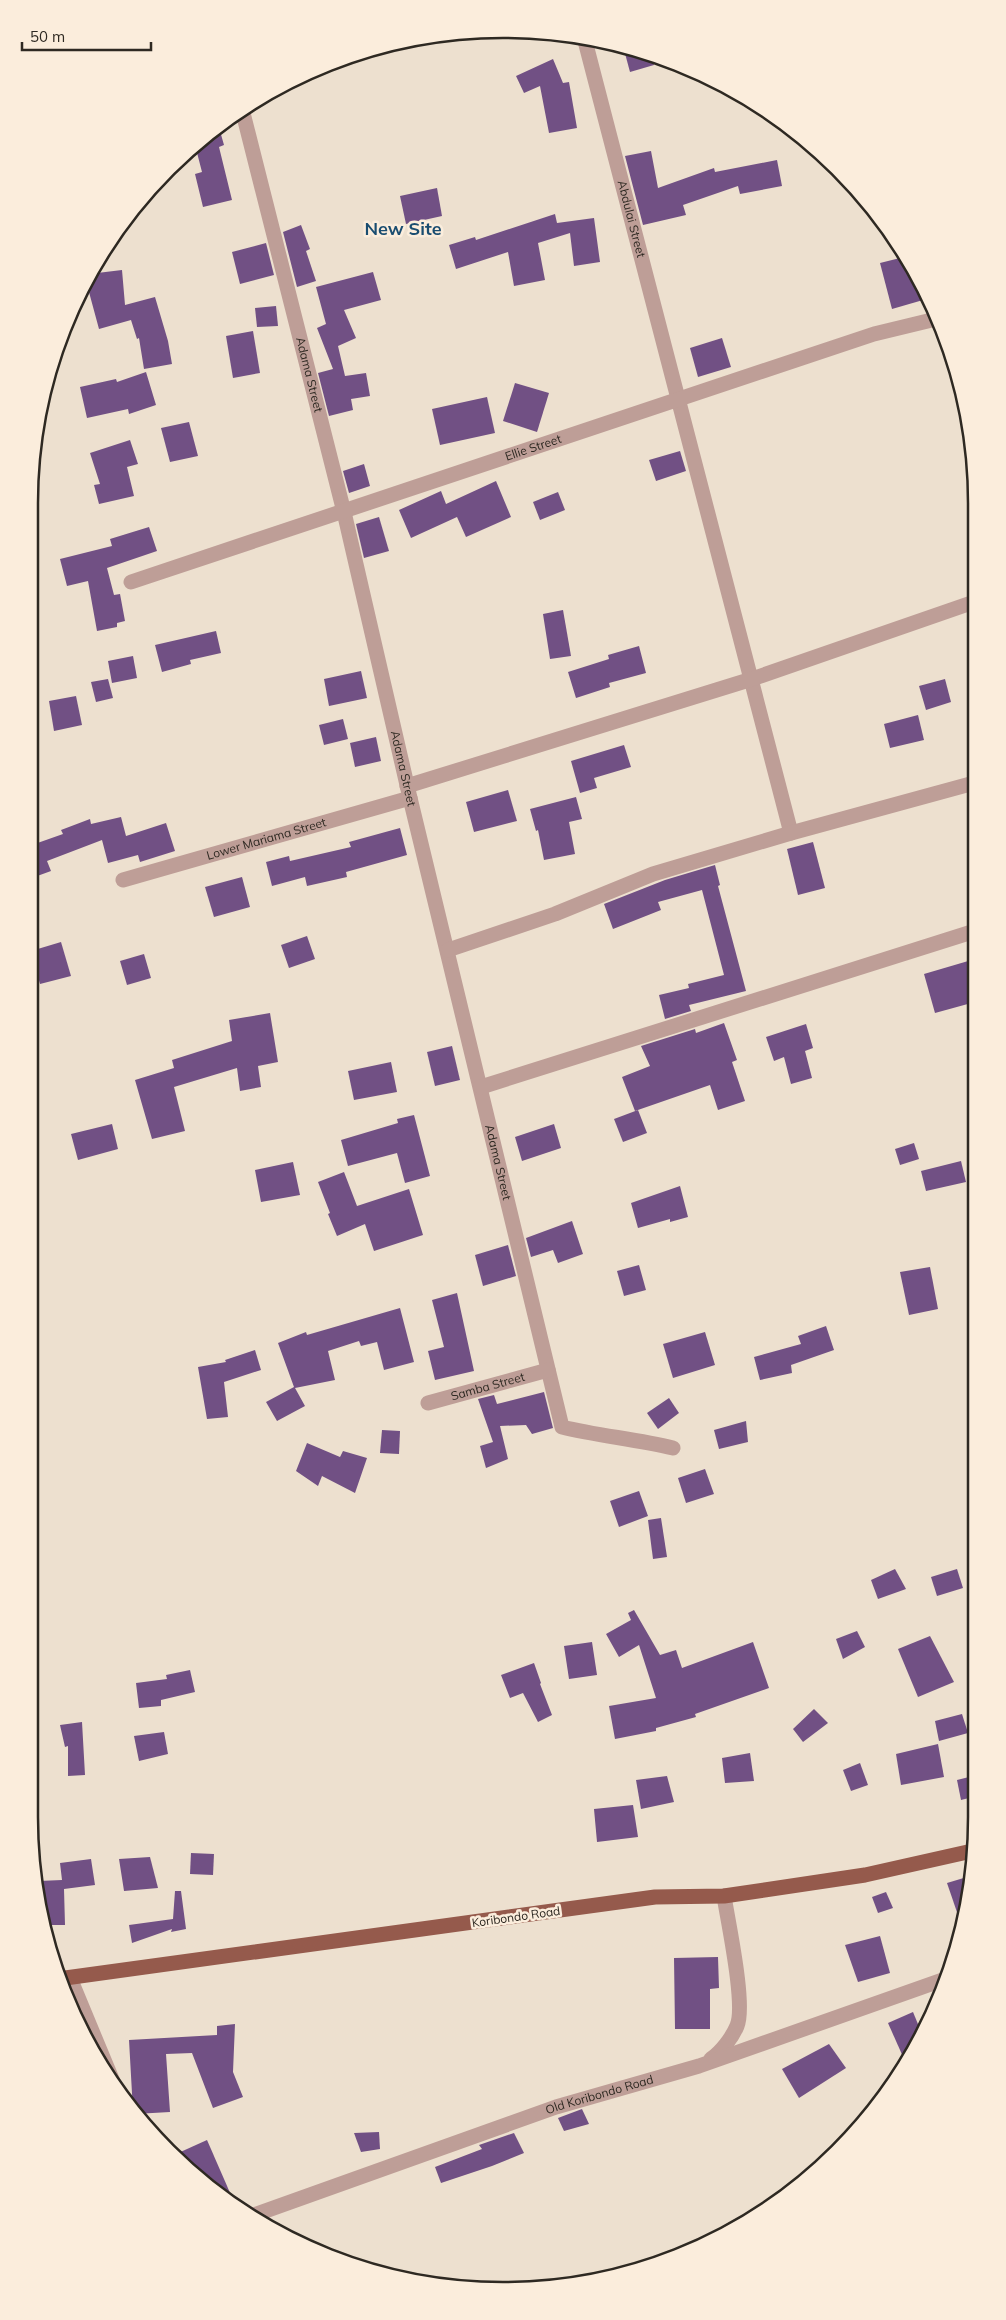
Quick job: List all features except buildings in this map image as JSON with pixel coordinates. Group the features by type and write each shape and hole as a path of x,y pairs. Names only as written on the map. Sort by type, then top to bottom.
{"highway":[{"name":"Koribondo Road","path":"66,1978 655,1897 724,1896 865,1876 968,1852"}],"street":[{"name":"Abdulai Street","path":"586,45 791,833"},
{"name":"Adama Street","path":"244,116 344,512 409,792 562,1427 601,1436 635,1439 673,1448"},
{"name":"Ellie Street","path":"131,582 874,334 931,320"},
{"name":"Lower Mariama Street","path":"123,880 409,792 752,679 968,604"},
{"path":"448,950 555,914 653,874 791,833 968,785"},
{"path":"481,1087 968,933"},
{"name":"Samba Street","path":"428,1402 548,1370"},
{"path":"699,2066 720,2053 738,2025 739,1994 724,1896"},
{"name":"Old Koribondo Road","path":"259,2213 556,2108 699,2066 938,1981"}],"district":[{"name":"New Site","path":"403,229"}]}
